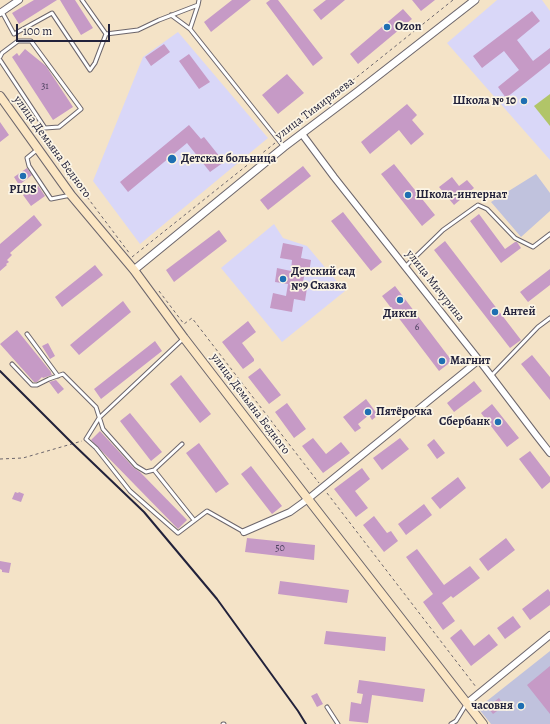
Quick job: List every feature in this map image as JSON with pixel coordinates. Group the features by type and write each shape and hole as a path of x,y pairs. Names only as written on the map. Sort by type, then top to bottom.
{"main road":[{"name":"улица Демьяна Бедного","path":"4,101 71,195 134,270 184,338 483,724"}],"street":[{"path":"1,12 19,0"},
{"name":"улица Тимирязева","path":"134,270 284,147 475,0"},
{"name":"улица Мичурина","path":"302,134 550,453"},
{"path":"244,532 290,512 308,499 479,360"},
{"path":"467,703 550,635"}],"lane":[{"path":"82,0 106,34"},
{"path":"190,29 198,5 198,0"},
{"path":"106,34 138,30 198,5"},
{"path":"1,12 18,41"},
{"path":"14,34 52,13 90,70 95,63 106,34"},
{"path":"171,15 190,29 284,147"},
{"path":"0,57 2,53 18,41 31,42 81,109 59,127 45,128 0,60"},
{"path":"38,149 27,158 29,166 51,199 71,195"},
{"path":"405,267 444,230 478,205 487,208 515,238 533,247 550,234"},
{"path":"491,376 538,327 550,318"},
{"path":"27,334 58,376"},
{"path":"184,338 99,418 86,439 96,448 130,491 178,533 207,511 244,532"},
{"path":"12,364 32,385 37,385 63,374 96,407 104,429 136,466 146,472 154,470 182,444"},
{"path":"154,470 194,520"},
{"path":"451,724 456,721 467,703"},
{"path":"327,707 338,724"}],"path":[{"path":"4,101 20,108 133,257 453,0"},
{"path":"158,289 184,324 192,318 480,692"},
{"path":"0,459 23,458 86,439"}],"shaded area":[{"name":"Школа № 10","path":"497,0 542,0 550,11 550,160 447,43"},
{"name":"Детская больница","path":"178,32 268,138 140,244 93,181 143,57"},
{"path":"536,174 550,193 550,211 521,237 491,202"},
{"name":"Детский сад №9 Сказка","path":"274,224 283,238 307,246 345,291 282,342 221,268"},
{"path":"550,651 550,724 491,724 478,708"}],"green space":[{"path":"550,94 550,126 534,106"}],"building":[{"path":"34,0 57,0 19,24 12,13"},
{"path":"60,0 75,0 93,28 81,35"},
{"path":"232,0 251,0 211,32 204,22"},
{"path":"270,0 278,0 323,58 313,66 266,3"},
{"path":"326,0 345,0 321,20 313,10"},
{"path":"412,0 435,0 421,11"},
{"path":"403,9 412,19 358,64 350,54"},
{"path":"532,11 540,21 517,40 533,61 550,48 550,63 506,98 498,87 519,70 504,51 482,68 473,56"},
{"path":"164,44 170,52 151,66 145,57"},
{"path":"25,49 46,66 73,107 53,120 12,57 17,53 19,56"},
{"path":"189,54 210,82 199,89 179,61"},
{"path":"287,74 304,93 278,114 262,95"},
{"path":"407,104 417,115 412,120 424,134 411,145 399,130 370,154 361,142"},
{"path":"0,122 9,135 0,142"},
{"path":"189,125 201,139 204,137 224,162 210,172 187,143 128,192 120,182"},
{"name":"Школа-интернат","path":"394,164 435,215 422,226 381,174"},
{"path":"303,166 311,176 268,210 260,200"},
{"name":"PLUS","path":"27,168 32,175 19,185 14,177"},
{"path":"452,177 459,186 467,180 474,188 454,205 439,187"},
{"path":"37,184 45,196 31,206 23,195"},
{"path":"343,212 382,262 371,271 331,221"},
{"path":"479,214 505,249 515,242 517,242 521,248 501,263 470,221"},
{"path":"34,215 42,225 10,253 12,255 7,260 9,262 0,271 0,244"},
{"path":"219,230 227,241 174,282 166,270"},
{"path":"445,241 521,340 510,348 434,250"},
{"path":"283,243 303,247 301,258 311,260 309,273 305,272 302,287 307,288 305,301 294,299 292,312 270,308 273,293 286,296 288,284 275,282 277,268 291,271 292,260 280,258"},
{"path":"95,265 103,275 62,307 55,297"},
{"path":"550,269 550,285 528,302 520,292"},
{"path":"395,286 452,361 439,371 382,296"},
{"path":"123,301 131,312 79,355 70,345"},
{"path":"248,321 256,332 242,343 254,361 243,369 222,342"},
{"path":"17,330 52,375 42,377 37,382 34,382 0,344"},
{"path":"155,341 162,351 101,399 94,389"},
{"path":"48,343 55,356 50,359 42,346"},
{"path":"532,355 550,377 550,400 521,364"},
{"path":"260,368 281,395 269,404 248,377"},
{"path":"181,375 211,414 200,423 170,384"},
{"path":"56,380 64,389 58,394 49,382"},
{"path":"474,381 482,391 454,412 447,403"},
{"path":"366,399 378,415 372,420 369,415 358,424 361,428 355,432 343,417"},
{"path":"287,403 306,429 294,438 275,412"},
{"path":"492,404 519,438 507,447 481,413"},
{"path":"130,413 162,452 151,461 120,421"},
{"path":"100,431 134,468 140,472 187,520 178,529 91,440"},
{"path":"313,438 326,454 341,442 350,453 323,473 302,446"},
{"path":"400,438 409,449 382,470 373,458"},
{"path":"434,439 445,453 437,459 427,445"},
{"path":"199,443 229,484 216,493 186,453"},
{"path":"530,451 550,477 550,482 542,489 519,459"},
{"path":"251,466 282,506 272,514 241,474"},
{"path":"362,468 370,479 355,491 368,508 356,517 334,489"},
{"path":"458,477 466,488 440,509 431,498"},
{"path":"15,492 24,494 21,502 12,499"},
{"path":"424,504 432,515 406,535 398,524"},
{"path":"374,516 387,533 391,531 398,541 384,552 363,525"},
{"path":"247,538 315,545 314,560 245,552"},
{"path":"506,538 515,550 488,571 479,559"},
{"path":"417,549 444,585 470,566 480,578 453,598 451,596 442,603 455,621 443,630 423,602 433,594 406,557"},
{"path":"0,561 11,563 9,573 2,572 0,569"},
{"path":"280,581 349,590 347,603 278,594"},
{"path":"548,589 550,592 550,605 530,620 522,609"},
{"path":"513,616 521,627 505,639 497,628"},
{"path":"461,629 474,646 489,634 498,645 471,666 450,638"},
{"path":"326,631 386,637 385,651 324,644"},
{"path":"550,666 550,714 527,685"},
{"path":"359,680 425,689 423,702 372,695 368,723 349,721 351,702 361,704 363,694 357,693"},
{"path":"317,693 323,704 317,707 311,696"},
{"path":"499,698 504,706 493,714 487,707"}],"railway":[{"path":"0,371 144,512 217,599 306,724"}],"place":[{"name":"Ozon","path":"387,27"},
{"name":"Школа № 10","path":"524,101"},
{"name":"Детская больница","path":"172,159"},
{"name":"PLUS","path":"23,176"},
{"name":"Школа-интернат","path":"408,195"},
{"name":"Детский сад №9 Сказка","path":"283,279"},
{"name":"Дикси","path":"400,300"},
{"name":"Антей","path":"495,312"},
{"name":"Магнит","path":"442,361"},
{"name":"Пятёрочка","path":"368,412"},
{"name":"Сбербанк","path":"498,422"},
{"name":"часовня","path":"521,706"}]}
